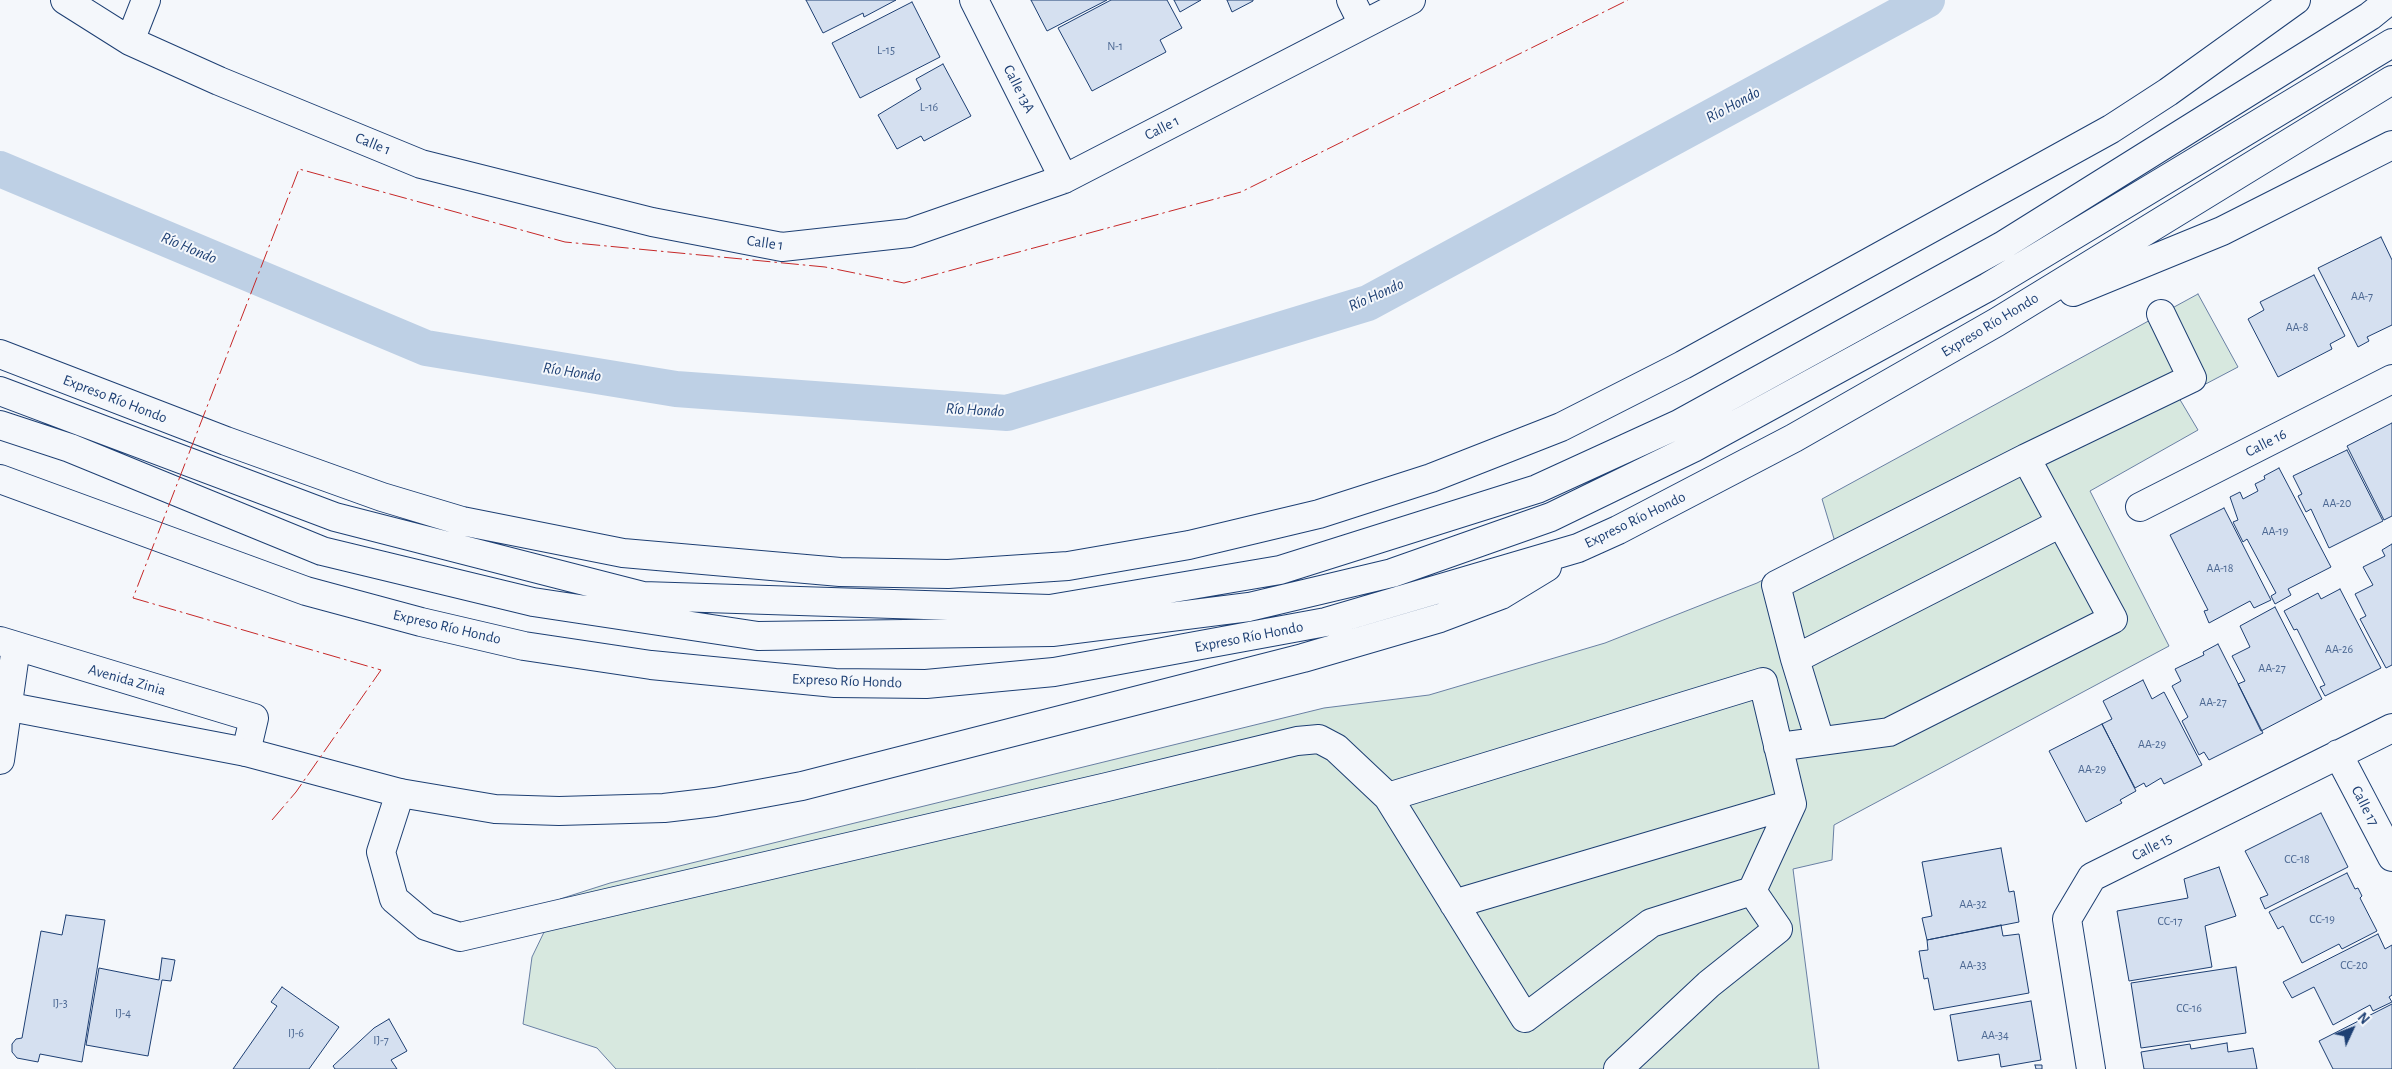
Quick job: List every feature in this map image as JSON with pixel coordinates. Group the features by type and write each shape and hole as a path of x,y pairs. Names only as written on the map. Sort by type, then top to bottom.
{"main road":[{"name":"Calle 1","path":"65,0 130,41 219,81 421,164 652,222 782,247 909,233 1064,179 1357,12 1410,0"},
{"path":"130,41 146,0"},
{"name":"Calle 13A","path":"974,0 1064,179"},
{"name":"Expreso Río Hondo","path":"0,354 382,498 462,521 623,553 840,572 948,574 1068,566 1189,545 1319,514 1431,478 1561,427 1683,366 2111,129 2168,92 2296,0"},
{"path":"0,391 335,517 643,596 1050,609 1280,570 1546,485 1679,424 2002,246 2370,16 2390,0"},
{"path":"0,424 70,448 322,551 533,602 758,636 1052,632 1249,607 1392,573 1551,517 1693,448 1988,287 2392,43"},
{"name":"Expreso Río Hondo","path":"0,479 306,591 421,622 524,646 632,662 835,683 926,684 1054,672 1183,650 1326,622 1578,548 1618,530 1794,438 1997,322 2392,80"},
{"path":"1997,322 2222,231 2392,144"},
{"path":"1820,741 1795,659 1776,585 2026,458 2192,378 2161,314"},
{"name":"Calle 16","path":"2140,507 2392,379"},
{"path":"1778,747 1889,732 2113,619 2026,458"},
{"path":"1795,659 2061,523"},
{"path":"4,706 246,752 400,793 495,809 664,808 802,786 1377,638 1501,596 1578,548"},
{"path":"0,760 8,644"},
{"name":"Avenida Zinia","path":"8,644 254,718 246,752"},
{"path":"400,793 381,852 394,899 426,926 460,936 1107,787 1297,741 1318,739 1336,748 1388,796 1525,1018 1651,923 1752,891 1792,804 1763,682 1388,796"},
{"name":"Calle 15","path":"2091,1069 2066,919 2092,877 2392,728"},
{"name":"Calle 17","path":"2338,754 2392,857"},
{"path":"1454,904 1792,804"},
{"path":"1618,1069 1708,984 1778,930 1752,891"}],"shaded area":[{"path":"2198,294 2238,367 2179,398 2198,430 2090,491 2169,646 1834,825 1832,860 1793,869 1819,1069 616,1069 597,1048 523,1024 532,957 560,899 610,883 1324,708 1429,695 1605,643 1757,583 1835,542 1822,499"}],"building":[{"path":"806,0 896,0 864,17 863,13 823,33"},
{"path":"1031,0 1107,0 1047,31"},
{"path":"1111,0 1167,0 1182,28 1160,40 1166,52 1092,91 1058,28"},
{"path":"1174,0 1201,0 1180,12"},
{"path":"1227,0 1253,0 1253,1 1232,12"},
{"path":"912,2 940,57 860,98 832,43"},
{"path":"943,64 971,116 924,141 921,136 897,149 878,115 921,89 916,79"},
{"path":"2381,237 2392,260 2392,325 2367,337 2369,341 2358,347 2318,268"},
{"path":"2314,275 2345,336 2330,344 2332,349 2278,377 2248,319 2264,310 2260,302"},
{"path":"2392,423 2392,516 2384,520 2347,446"},
{"path":"2347,450 2383,521 2329,548 2311,509 2306,512 2298,496 2302,494 2293,476"},
{"path":"2279,468 2331,567 2288,589 2291,595 2275,604 2271,596 2276,593 2247,539 2243,542 2233,522 2238,520 2230,497 2240,492 2243,499 2258,491 2255,484 2265,479 2264,476"},
{"path":"2224,508 2271,600 2254,608 2250,601 2209,623 2204,611 2208,610 2170,535"},
{"path":"2392,544 2392,665 2386,668 2360,619 2366,616 2355,594 2373,585 2363,567 2385,556 2382,550"},
{"path":"2340,589 2381,668 2325,696 2320,687 2325,685 2297,629 2294,630 2284,611 2318,593 2321,599"},
{"path":"2275,607 2322,699 2261,731 2238,684 2245,681 2232,656 2250,647 2240,626"},
{"path":"2218,644 2263,733 2209,760 2204,752 2199,755 2182,721 2188,717 2172,686 2181,681 2175,669 2204,655 2203,652"},
{"path":"2143,680 2152,699 2164,692 2202,765 2164,784 2161,778 2146,787 2144,783 2135,788 2102,724 2112,719 2103,701"},
{"path":"2102,724 2136,791 2120,800 2122,803 2086,822 2049,751"},
{"path":"2321,813 2348,867 2265,909 2260,898 2268,895 2245,851"},
{"path":"2001,848 2009,892 2014,891 2019,922 1927,940 1922,918 1932,916 1922,862"},
{"path":"2219,867 2236,916 2205,926 2212,967 2129,981 2117,911 2188,898 2184,879"},
{"path":"2347,873 2355,889 2358,888 2362,896 2360,898 2377,931 2342,949 2339,944 2302,963 2283,926 2278,929 2269,912"},
{"path":"66,915 105,920 82,1062 40,1054 38,1062 17,1058 12,1052 12,1044 16,1039 22,1038 41,931 62,935"},
{"path":"2001,925 2003,936 2019,934 2029,993 1934,1010 1928,978 1924,979 1919,951 1928,950 1927,940"},
{"path":"2378,934 2385,949 2392,945 2392,995 2389,997 2392,1002 2373,1011 2370,1005 2333,1025 2314,987 2292,998 2283,982"},
{"path":"162,958 175,960 171,981 162,980 148,1056 86,1045 99,968 159,980"},
{"path":"2236,967 2246,1033 2141,1048 2131,983"},
{"path":"282,987 339,1027 309,1069 233,1069 277,1006 271,1002"},
{"path":"2031,1001 2041,1060 2001,1067 1999,1054 1958,1061 1950,1015"},
{"path":"2392,1004 2392,1069 2333,1069 2319,1041"},
{"path":"389,1019 407,1051 391,1060 397,1069 335,1069 333,1066 374,1028"},
{"path":"2227,1043 2228,1052 2253,1048 2257,1069 2144,1069 2141,1052 2190,1044 2191,1049"},
{"path":"2035,1065 2042,1065 2042,1069 2036,1069"}],"waterway":[{"name":"Río Hondo","path":"0,169 426,348 676,389 1007,413 1368,303 1927,0"}],"power":[{"path":"272,820 296,792 381,670 133,598 299,169 565,242 825,267 904,283 1241,192 1628,0"}]}
